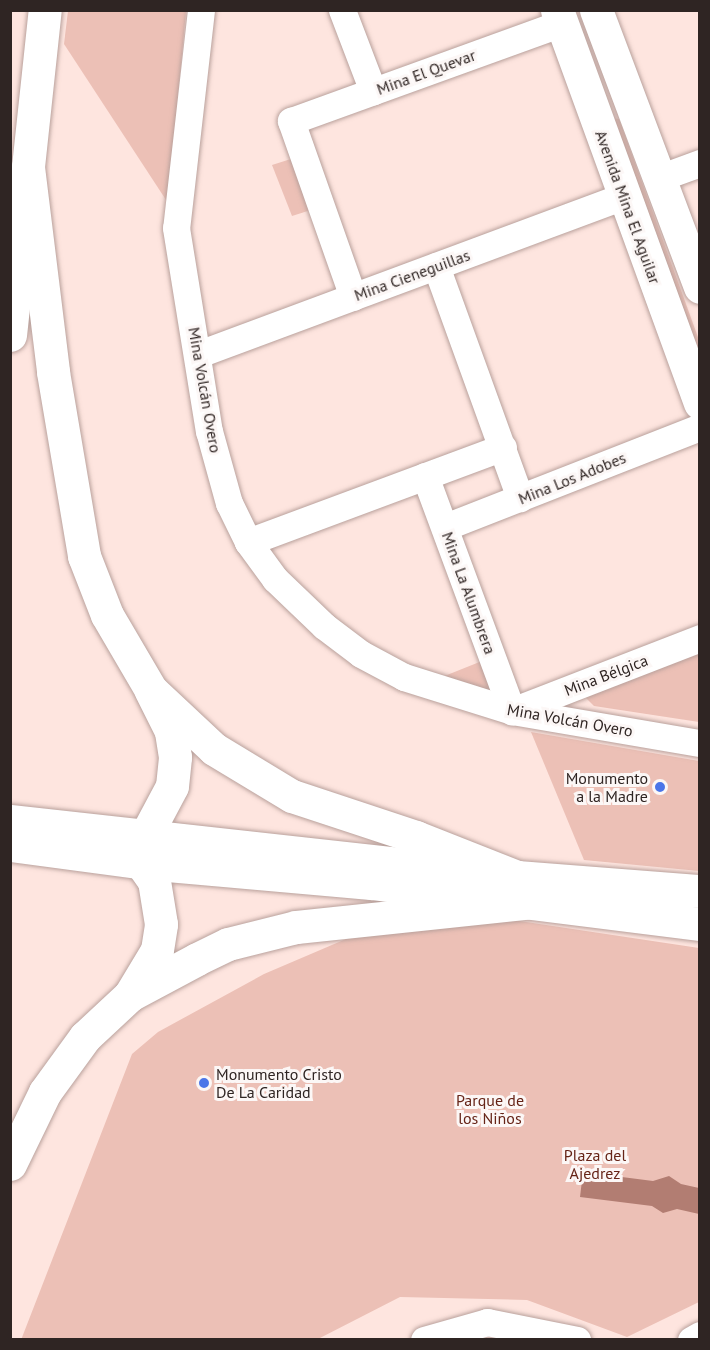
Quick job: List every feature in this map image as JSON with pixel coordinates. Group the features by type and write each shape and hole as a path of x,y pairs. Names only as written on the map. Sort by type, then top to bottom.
{"main road":[{"path":"10,335 45,10"},
{"path":"596,10 699,287"},
{"name":"Avenida Mina El Aguilar","path":"559,17 699,404"},
{"path":"592,107 628,96"},
{"path":"27,167 53,372 84,556 107,615 151,690 171,731 175,757 172,786 125,846"},
{"path":"151,690 214,749 291,796 416,837 521,890 699,924"},
{"path":"10,821 125,846 371,883 521,890 699,891"},
{"path":"10,845 125,846"},
{"path":"10,1164 45,1092 64,1063 130,995 157,950 161,924 159,896 125,846"},
{"path":"130,995 207,954 259,934 420,912 521,890"}],"street":[{"name":"Mina Volcán Overo","path":"201,10 176,228 199,354 209,431 229,503 248,542 275,579 324,626 361,654 404,677 512,711 699,743"},
{"path":"342,10 373,92"},
{"name":"Mina El Quevar","path":"353,297 291,121 373,92 559,17"},
{"path":"659,178 699,163"},
{"name":"Mina Cieneguillas","path":"199,354 624,196"},
{"path":"436,266 520,498"},
{"name":"Mina Los Adobes","path":"445,527 699,427"},
{"path":"248,542 503,447"},
{"name":"Mina La Alumbrera","path":"425,476 512,711"},
{"name":"Mina Bélgica","path":"512,711 699,638"},
{"path":"424,1340 487,1322 577,1340"},
{"path":"691,1340 699,1335"}],"green space":[{"path":"68,11 186,11 168,203 64,44"},
{"path":"611,118 619,119 699,340 699,381"},
{"path":"294,158 314,209 292,216 272,165"},
{"path":"699,647 699,722 594,706 584,696"},
{"path":"487,659 504,705 432,681"},
{"path":"531,732 699,761 699,871 584,860"},
{"name":"Parque de los Niños","path":"486,916 699,948 699,1302 627,1337 527,1300 400,1297 318,1339 21,1340 132,1054 158,1032 264,974 353,936"}],"shaded area":[{"path":"583,1172 653,1181 669,1176 681,1184 699,1188 699,1214 677,1209 663,1213 652,1206 580,1197"}],"place":[{"name":"Monumento a la Madre","path":"660,787"},
{"name":"Monumento Cristo De La Caridad","path":"204,1083"}],"park label":[{"name":"Plaza del Ajedrez","path":"595,1164"}]}
